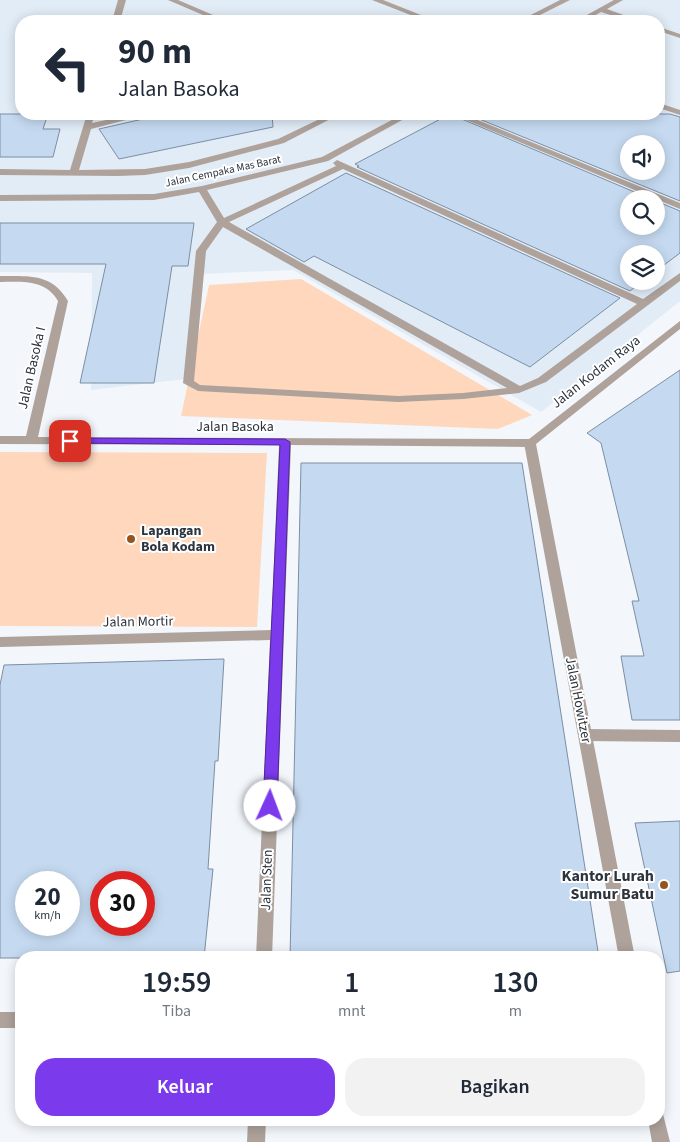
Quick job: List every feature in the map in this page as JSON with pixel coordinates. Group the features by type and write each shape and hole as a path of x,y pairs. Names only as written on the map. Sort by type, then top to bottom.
{"street":[{"path":"118,15 122,0"},
{"path":"172,0 208,15"},
{"path":"376,0 416,15"},
{"path":"536,15 566,0"},
{"path":"591,15 619,0"},
{"path":"601,10 617,15"},
{"path":"665,31 680,36"},
{"path":"665,107 680,113"},
{"path":"74,172 89,120"},
{"path":"87,127 118,120"},
{"name":"Jalan Cempaka Mas Barat","path":"0,172 146,172 189,165 281,141 324,120"},
{"name":"Jalan Cempaka Mas Barat","path":"0,198 154,197 202,189 325,158 398,120"},
{"path":"471,120 680,206"},
{"path":"325,158 644,303"},
{"path":"343,166 222,222 201,251 188,383 198,388 398,399 463,396 519,390 542,380 680,276"},
{"path":"202,189 222,222 519,390"},
{"name":"Jalan Basoka I","path":"0,279 39,280 59,291 63,301 31,441"},
{"name":"Jalan Kodam Raya","path":"530,443 680,324"},
{"name":"Jalan Basoka","path":"0,440 530,443"},
{"name":"Jalan Sten","path":"264,951 285,442"},
{"name":"Jalan Howitzer","path":"530,443 626,951"},
{"name":"Jalan Mortir","path":"0,642 277,635"},
{"path":"585,736 680,736"},
{"path":"0,1020 15,1020"},
{"path":"256,1126 256,1142"},
{"path":"658,1126 662,1142"}],"shaded area":[{"path":"0,0 680,0 680,301 541,412 293,270 201,274 185,379 91,390 92,273 0,272"},
{"path":"301,279 532,415 498,429 181,416 209,285"},
{"name":"Lapangan Bola Kodam","path":"0,452 267,453 257,627 0,626"}],"building":[{"path":"0,114 15,114 15,120 46,120 43,129 60,129 53,157 0,157"},
{"path":"665,114 680,117 680,201 665,195 665,190 653,190 629,180 665,180 665,135 620,135 620,176 482,120 665,120"},
{"path":"139,120 272,120 273,127 119,159 99,129"},
{"path":"439,120 464,120 630,190 620,190 620,235 665,235 665,205 680,211 680,253 665,264 665,245 620,245 620,286 357,167 359,166 355,164"},
{"path":"346,173 620,298 530,367 314,256 304,262 246,229"},
{"path":"0,223 194,223 188,266 172,266 154,383 80,383 106,264 0,264"},
{"path":"680,370 680,720 632,720 621,656 644,656 632,601 639,601 601,443 587,433"},
{"path":"301,463 522,463 598,951 290,951"},
{"path":"224,659 218,761 215,761 208,869 213,869 205,951 15,951 15,958 0,958 0,685 4,665"},
{"name":"Kantor Lurah Sumur Batu","path":"680,821 680,971 667,973 665,951 662,951 635,823"}],"place":[{"name":"Lapangan Bola Kodam","path":"131,539"},
{"name":"Kantor Lurah Sumur Batu","path":"664,885"}],"route":[{"path":"70,441 285,442 270,806"}]}
